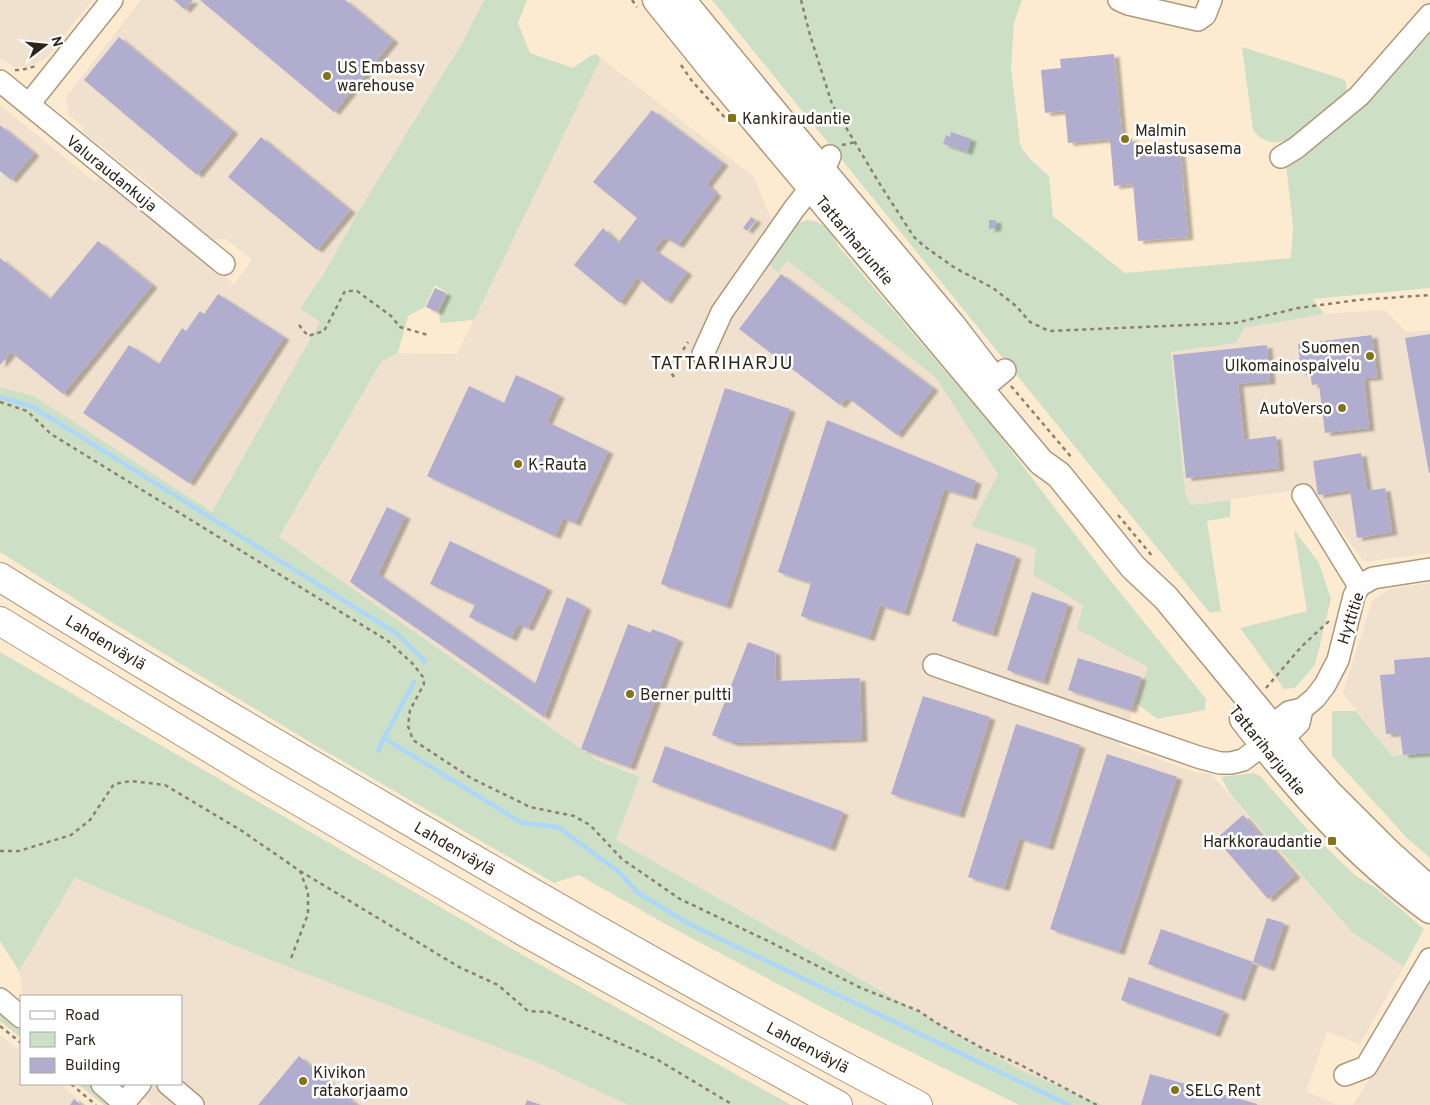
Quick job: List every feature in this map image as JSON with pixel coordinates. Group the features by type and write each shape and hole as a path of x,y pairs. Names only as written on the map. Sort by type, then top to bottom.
{"highway":[{"name":"Lahdenväylä","path":"0,577 92,634 544,900 749,1015 918,1105"},
{"path":"0,621 262,780 526,933 838,1105"}],"main road":[{"name":"Tattariharjuntie","path":"656,0 714,72 821,171"},
{"name":"Tattariharjuntie","path":"682,0 821,171 998,382 1041,462 1068,469 1145,564 1154,605 1272,737 1388,852 1430,890"},
{"name":"Tattariharjuntie","path":"1272,737 1317,808 1379,869 1430,910"}],"street":[{"path":"29,104 112,0"},
{"path":"1119,0 1128,4 1198,20 1205,15 1211,0"},
{"path":"1281,157 1296,148 1359,96 1430,15"},
{"name":"Valuraudankuja","path":"7,75 29,104 224,264"},
{"path":"703,354 722,312 821,171"},
{"path":"1303,495 1359,586"},
{"name":"Hyttitie","path":"1272,737 1299,723 1302,709 1325,686 1338,660 1354,596 1359,586 1373,578 1430,569"},
{"path":"934,665 1220,763 1232,763 1243,760 1272,737"},
{"path":"1345,1074 1366,1067 1430,959"},
{"path":"0,999 20,1016"},
{"path":"103,1085 125,1104 139,1085"},
{"path":"169,1085 193,1105"}],"path":[{"path":"801,0 832,104 914,237 955,268 993,288 1016,306 1030,322 1049,331 1235,323 1298,308 1348,301 1430,295"},
{"path":"7,75 39,65"},
{"path":"299,325 308,336 324,332 345,291 357,291 391,316 400,327 428,335"},
{"path":"998,382 1068,469"},
{"path":"0,402 27,411 51,434 388,641 413,664 423,678 424,684 410,710 408,726 413,740 463,772 530,807 574,816 590,825 622,859 680,899 861,988 919,1011 982,1048 1019,1064 1097,1105"},
{"path":"1114,509 1145,564"},
{"path":"1264,691 1301,647 1334,617"},
{"path":"0,851 18,851 71,836 90,820 114,784 131,780 164,785 242,831 300,871 442,957 498,985 528,1012 548,1012 658,1060 733,1105"},
{"path":"290,961 308,914 308,892 300,871"},
{"path":"0,1026 20,1042"},
{"path":"72,1085 96,1105"}],"shaded area":[{"path":"0,0 92,0 47,57 26,67 15,67 0,59"},
{"path":"141,0 484,0 463,41 360,209 323,275 300,307 321,322 212,512 34,396 0,387 0,105 95,182 102,174 234,284 252,260 226,239 207,240 160,193 82,131 84,128 69,115 66,97"},
{"path":"601,58 754,177 788,261 935,377 998,474 972,526 1036,548 1033,575 1083,605 1077,629 1149,667 1119,745 1197,773 1211,774 1353,933 1404,966 1360,1044 1327,1032 1306,1091 1337,1105 1103,1105 1020,1070 616,840 640,777 597,760 279,537 383,360 398,353 457,354"},
{"path":"1385,310 1407,332 1430,330 1430,553 1364,562 1311,488 1190,505 1185,491 1171,352 1236,343 1244,328 1324,314"},
{"path":"1430,583 1430,752 1392,756 1343,693 1372,601 1389,589"},
{"path":"75,878 270,960 538,1063 628,1105 152,1105 128,1085 182,1085 182,995 23,995 19,971"},
{"path":"1430,979 1430,1105 1353,1105"},
{"path":"0,1035 20,1051 20,1085 61,1085 86,1105 0,1105"}],"green space":[{"path":"484,0 527,0 518,23 530,53 573,68 590,56 596,54 601,58 474,320 440,323 439,313 448,293 435,285 425,307 408,316 398,353 382,361 279,537 597,760 640,777 616,840 1020,1070 1103,1105 1019,1105 844,1019 667,925 579,875 554,883 318,747 0,552 0,387 34,396 212,512 320,322 300,308 323,275 360,209 463,41"},
{"path":"712,0 1022,0 1014,23 1011,68 1020,143 1028,157 1049,176 1053,216 1125,273 1291,258 1293,226 1286,165 1364,101 1430,34 1430,288 1313,299 1324,314 1244,328 1236,343 1171,352 1185,491 1190,505 1231,500 1230,517 1207,521 1221,611 1210,613"},
{"path":"1242,47 1343,79 1346,82 1347,91 1329,111 1303,132 1290,139 1276,142 1264,140 1253,130"},
{"path":"808,220 820,223 827,229 839,247 993,427 1106,575 1206,699 1205,710 1157,719 1136,703 1148,667 1077,629 1083,605 1033,575 1036,548 971,526 998,474 935,377 788,261 778,272 766,262 794,224"},
{"path":"1294,530 1319,563 1331,599 1315,665 1295,688 1284,689 1240,628 1307,611"},
{"path":"0,652 516,951 791,1105 628,1105 538,1063 270,960 75,878 19,971 0,941"},
{"path":"1332,711 1356,711 1392,756 1430,752 1430,858 1407,838 1332,756"},
{"path":"1254,773 1261,777 1307,829 1356,876 1376,888 1424,929 1404,966 1353,933 1230,794 1221,777"},
{"path":"0,1013 20,1029 20,1037 0,1021"},
{"path":"79,1085 90,1085 114,1105 104,1105"}],"building":[{"path":"174,0 193,0 185,10"},
{"name":"US Embassy warehouse","path":"200,0 345,0 393,40 334,112"},
{"path":"119,37 233,131 197,175 84,80"},
{"path":"1114,54 1122,139 1132,138 1134,155 1180,151 1188,237 1138,241 1133,184 1114,186 1110,139 1068,143 1065,111 1045,113 1041,70 1061,68 1060,59"},
{"path":"652,110 723,163 707,184 716,194 678,245 664,237 654,250 687,272 666,301 637,277 620,303 574,265 603,228 618,243 637,218 593,182"},
{"path":"0,125 34,153 11,180 0,171"},
{"path":"951,132 971,139 967,152 943,144 946,135 950,137"},
{"path":"261,137 350,210 317,250 228,177"},
{"path":"751,217 756,220 747,231 743,228"},
{"path":"989,220 996,220 996,228 989,229"},
{"path":"98,241 152,285 63,394 11,352 0,365 0,258 50,299"},
{"path":"781,274 933,388 897,435 847,397 840,405 739,329"},
{"path":"435,288 446,293 437,312 426,307"},
{"path":"218,294 284,337 189,483 83,413 129,345 159,364 182,328 186,331 200,311 204,314"},
{"path":"1430,334 1430,473 1429,473 1405,338"},
{"path":"1372,335 1377,377 1364,378 1369,428 1325,433 1319,384 1312,385 1310,372 1301,373 1298,344"},
{"path":"1267,345 1270,381 1238,384 1244,440 1276,436 1279,468 1186,478 1173,355"},
{"name":"K-Rauta","path":"516,375 559,395 547,422 608,451 575,523 563,518 555,536 427,476 469,386 504,403"},
{"path":"725,388 790,409 726,606 661,584"},
{"path":"827,420 976,481 971,497 944,489 904,613 880,605 869,638 801,616 811,583 778,572"},
{"path":"1361,453 1367,491 1385,488 1392,532 1357,538 1350,490 1318,495 1313,461"},
{"path":"387,507 405,516 378,574 535,684 567,597 586,607 544,717 350,582"},
{"path":"450,541 547,588 528,628 518,624 511,638 469,617 475,605 430,584"},
{"path":"976,543 1016,556 992,634 952,621"},
{"path":"1032,592 1068,604 1043,682 1007,670"},
{"name":"Berner pultti","path":"628,624 651,633 652,629 678,639 630,767 581,749"},
{"path":"748,642 775,652 776,681 860,678 862,739 733,743 712,735"},
{"path":"1430,657 1430,753 1403,755 1400,733 1386,734 1380,675 1395,674 1394,660"},
{"path":"1078,658 1141,677 1131,710 1068,690"},
{"path":"923,696 990,717 959,815 891,794"},
{"path":"1016,724 1080,745 1048,847 1019,838 1004,888 968,877"},
{"path":"665,746 843,812 830,848 652,782"},
{"path":"1107,754 1177,777 1119,952 1050,929"},
{"path":"1243,815 1295,875 1268,899 1216,839"},
{"path":"1267,918 1284,923 1269,968 1253,962"},
{"path":"1161,929 1253,962 1240,998 1148,964"},
{"path":"1129,977 1224,1011 1215,1034 1121,1000"},
{"name":"Kivikon ratakorjaamo","path":"299,1056 357,1105 258,1105"},
{"name":"SELG Rent","path":"1150,1074 1257,1104 1257,1105 1141,1105"},
{"path":"74,1099 81,1105 70,1105"},
{"path":"527,1100 541,1105 525,1105"}],"waterway":[{"path":"0,397 33,407 396,633 424,662"},
{"path":"414,682 384,738 522,823 558,827 619,872 638,893 691,925 1069,1105"},
{"path":"378,751 384,738"}],"place":[{"name":"US Embassy warehouse","path":"327,76"},
{"name":"Kankiraudantie","path":"732,118"},
{"name":"Malmin pelastusasema","path":"1125,139"},
{"name":"Suomen Ulkomainospalvelu","path":"1370,356"},
{"name":"AutoVerso","path":"1342,408"},
{"name":"K-Rauta","path":"518,464"},
{"name":"Berner pultti","path":"630,694"},
{"name":"Harkkoraudantie","path":"1332,841"},
{"name":"Kivikon ratakorjaamo","path":"303,1081"},
{"name":"SELG Rent","path":"1175,1090"}],"district":[{"name":"TATTARIHARJU","path":"722,362"}]}
